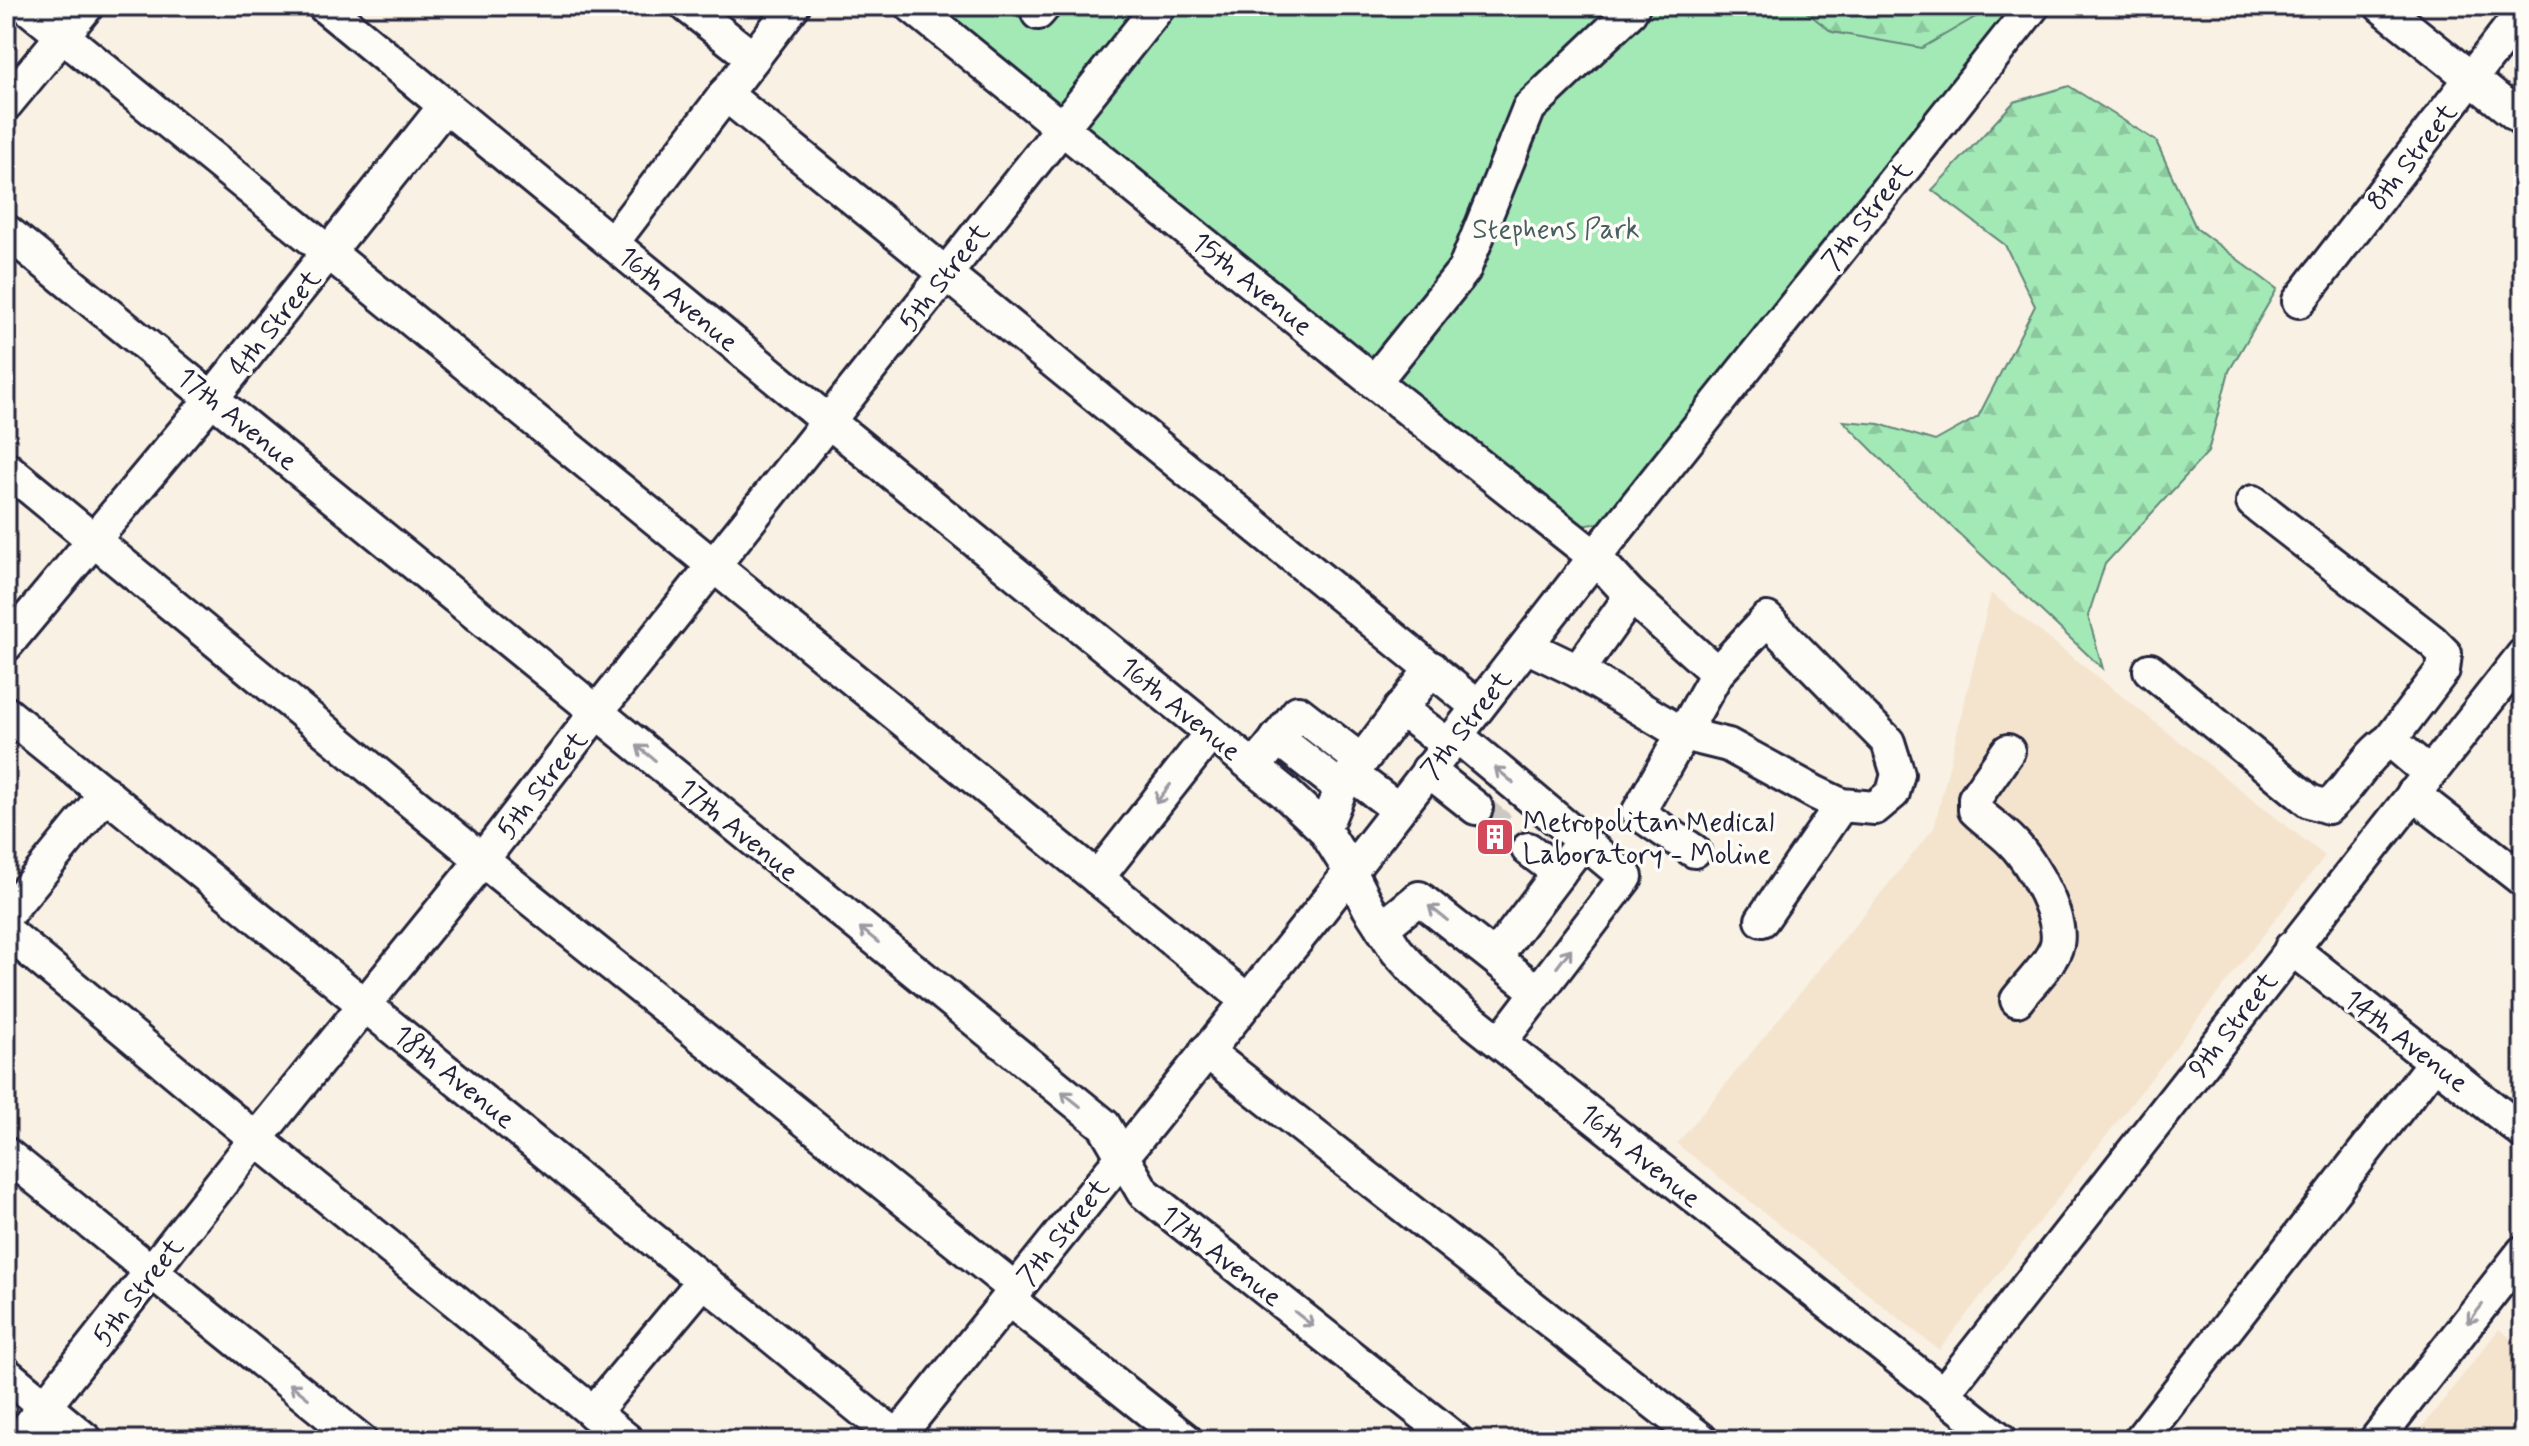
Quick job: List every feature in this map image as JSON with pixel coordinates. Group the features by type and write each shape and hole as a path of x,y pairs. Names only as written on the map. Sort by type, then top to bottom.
{"street":[{"path":"26,6 1247,1000"},
{"path":"6,104 87,6"},
{"name":"16th Avenue","path":"324,6 1254,768 1324,829 1382,928 1416,972 2001,1440"},
{"path":"687,6 753,58"},
{"path":"612,243 793,6"},
{"name":"15th Avenue","path":"912,6 1374,382 1595,557 1631,596 1717,673"},
{"name":"5th Street","path":"18,1440 1159,6"},
{"path":"1374,382 1464,270 1529,108 1633,6"},
{"name":"7th Street","path":"899,1439 2033,6"},
{"path":"2381,6 2523,120"},
{"name":"8th Street","path":"2299,301 2523,11"},
{"path":"725,94 1478,707"},
{"name":"4th Street","path":"6,645 213,397 445,106"},
{"name":"17th Avenue","path":"6,231 1104,1125 1143,1192 1456,1440"},
{"path":"6,468 1186,1440"},
{"path":"2150,670 2309,801 2328,807 2340,797 2380,746 2390,740 2443,670 2445,654 2432,641 2253,502"},
{"path":"1578,671 1631,596"},
{"path":"1526,646 1578,671 1683,734 1728,745 1841,805 1875,808 1893,793 1898,774 1888,742 1767,619 1717,673 1683,734 1638,813 1694,851"},
{"name":"9th Street","path":"1943,1394 2523,655"},
{"path":"1324,829 1355,777 1408,716 1432,668"},
{"path":"1254,768 1298,712 1355,777 1398,809"},
{"name":"18th Avenue","path":"6,713 899,1439"},
{"path":"1408,716 1444,750 1583,841 1626,877 1500,1042"},
{"path":"1097,878 1211,733"},
{"path":"2390,740 2421,784 2523,880"},
{"path":"1444,750 1476,808"},
{"path":"2008,751 1975,798 1975,810 2014,843 2052,904 2059,939 2055,951 2017,1000"},
{"path":"6,915 106,793"},
{"path":"1762,920 1841,805"},
{"path":"1495,957 1583,841"},
{"path":"1528,849 1559,873"},
{"path":"1382,928 1419,898 1538,992"},
{"path":"6,931 627,1440"},
{"name":"14th Avenue","path":"2291,948 2523,1132"},
{"path":"1206,1051 1702,1440"},
{"path":"2140,1440 2435,1061"},
{"path":"6,1154 360,1440"},
{"path":"2376,1440 2523,1252"},
{"path":"593,1413 704,1280"},
{"path":"6,1374 86,1440"}],"shaded area":[{"path":"1991,593 2325,856 1939,1350 1677,1144 1934,828"},
{"path":"2499,1329 2523,1348 2523,1440 2412,1440"}],"green space":[{"name":"Stephens Park","path":"931,6 2019,6 1602,523 1580,526 1566,521"},
{"path":"1799,6 1994,6 1922,48 1832,32"},
{"path":"2069,86 2156,141 2196,228 2277,289 2229,371 2208,452 2105,564 2088,616 2103,669 1843,421 1879,424 1935,441 1978,417 2035,306 2005,245 1932,190 2014,102"}],"tunnel":[{"path":"1476,808 1528,849"}],"place":[{"name":"Metropolitan Medical Laboratory - Moline","path":"1495,837"}]}
